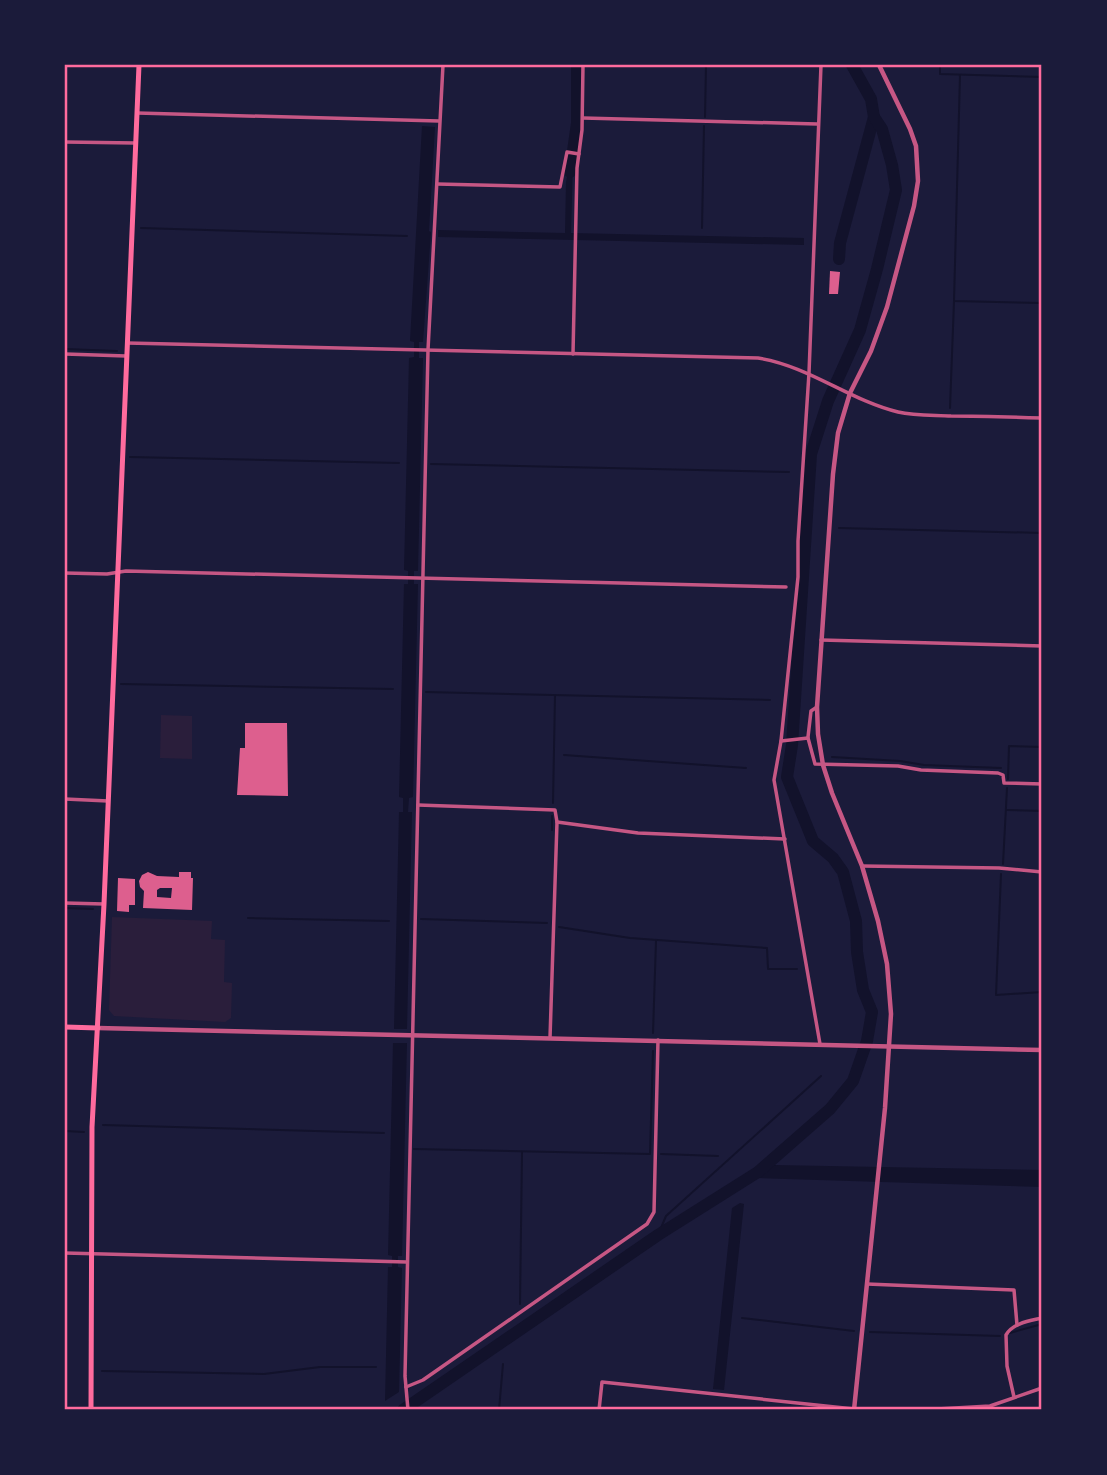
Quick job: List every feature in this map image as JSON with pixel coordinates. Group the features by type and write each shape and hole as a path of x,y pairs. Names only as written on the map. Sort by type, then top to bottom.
{"main road":[{"path":"91,1410 92,1127 104,904 139,65"},
{"path":"65,1027 97,1028"}],"street":[{"path":"408,1410 407,1262 428,350 443,65"},
{"path":"573,354 575,232 578,154 583,118 583,65"},
{"path":"820,1044 774,780 783,741 798,577 816,235 817,124 821,65"},
{"path":"854,1410 878,1187 891,1014 887,964 878,921 862,866 823,765 817,707 838,433 850,393 871,351 887,307 918,181 913,138 879,65"},
{"path":"137,113 440,121"},
{"path":"583,118 817,124"},
{"path":"65,142 135,143"},
{"path":"437,184 560,187 566,152 578,154"},
{"path":"127,343 758,358 809,373 898,412 1042,418"},
{"path":"65,354 126,356"},
{"path":"65,573 116,573 126,570 786,587"},
{"path":"821,640 1042,646"},
{"path":"817,707 811,710 807,738 815,764 998,773 1003,775 1004,783 1042,785"},
{"path":"783,741 807,738"},
{"path":"65,799 108,801"},
{"path":"418,805 555,810 557,822 550,1038"},
{"path":"557,822 638,833 785,839"},
{"path":"862,866 999,868 1042,872"},
{"path":"65,903 104,904"},
{"path":"97,1028 1042,1050"},
{"path":"406,1390 647,1224 654,1212 657,1040"},
{"path":"65,1253 407,1262"},
{"path":"867,1284 1014,1290 1017,1325"},
{"path":"1014,1397 1007,1366 1007,1331 1017,1325 1042,1318"},
{"path":"599,1410 602,1382 854,1410 990,1406 1042,1388"}],"shaded area":[{"path":"422,126 435,127 423,342 419,342 419,358 423,358 418,571 414,571 414,584 418,584 413,797 409,798 408,812 412,812 407,1029 394,1029 399,812 403,812 403,798 399,797 404,584 408,584 408,571 404,570 409,358 414,357 414,342 410,341"},
{"path":"571,158 571,233 804,238 804,245 438,237 438,230 565,233 566,182"},
{"path":"161,715 192,716 192,759 160,758"},
{"path":"112,917 212,921 211,939 225,940 224,982 232,983 231,1018 225,1022 114,1016 109,1010"},
{"path":"393,1043 407,1043 402,1256 398,1256 398,1267 402,1268 399,1392 385,1401 388,1267 392,1267 392,1256 388,1255"},
{"path":"774,1165 1042,1170 1042,1187 756,1178"},
{"path":"740,1203 744,1204 724,1390 713,1389 732,1208"}],"building":[{"path":"830,271 840,272 838,294 829,294"},
{"path":"245,723 287,723 288,796 237,795 240,748 245,748"},
{"path":"148,872 157,876 179,877 179,872 191,872 192,910 143,908 144,891 139,881 142,875","holes":["160,888 172,888 171,898 157,897 157,890"]},
{"path":"118,878 135,879 135,905 129,905 129,912 117,911"}],"waterway":[{"path":"570,172 577,123 577,65"},
{"path":"705,117 706,65"},
{"path":"403,1410 658,1235 758,1172 830,1109 853,1081 867,1041 872,1012 863,990 857,952 856,921 843,872 833,858 813,841 787,777 792,745 811,454 828,401 860,330 896,190 882,129 874,117 871,99 852,65"},
{"path":"940,65 940,74 1042,77"},
{"path":"960,75 954,301 1042,303"},
{"path":"839,259 840,243 874,117"},
{"path":"702,228 704,126"},
{"path":"141,228 407,236"},
{"path":"950,408 954,301"},
{"path":"65,349 117,351"},
{"path":"130,457 399,463"},
{"path":"431,464 789,472"},
{"path":"839,528 1042,533"},
{"path":"121,684 393,689"},
{"path":"426,692 770,700"},
{"path":"553,803 555,696"},
{"path":"1008,779 1009,746 1042,747"},
{"path":"564,755 746,768"},
{"path":"832,757 1001,768"},
{"path":"1003,864 1007,788"},
{"path":"1007,810 1042,811"},
{"path":"552,816 552,830"},
{"path":"1001,874 996,995 1042,992"},
{"path":"65,908 93,909"},
{"path":"248,918 389,921"},
{"path":"421,919 547,923"},
{"path":"559,927 630,938 767,948 768,969 797,969"},
{"path":"653,1033 656,941"},
{"path":"414,1149 650,1154 653,1051"},
{"path":"658,1235 666,1216 821,1076"},
{"path":"103,1125 384,1133"},
{"path":"65,1131 84,1132"},
{"path":"520,1304 522,1152"},
{"path":"661,1154 718,1156"},
{"path":"758,1172 765,1172"},
{"path":"742,1318 854,1331"},
{"path":"1010,1333 1042,1324"},
{"path":"870,1332 1000,1336"},
{"path":"499,1410 503,1364"},
{"path":"102,1371 264,1374 320,1367 376,1367"}]}
